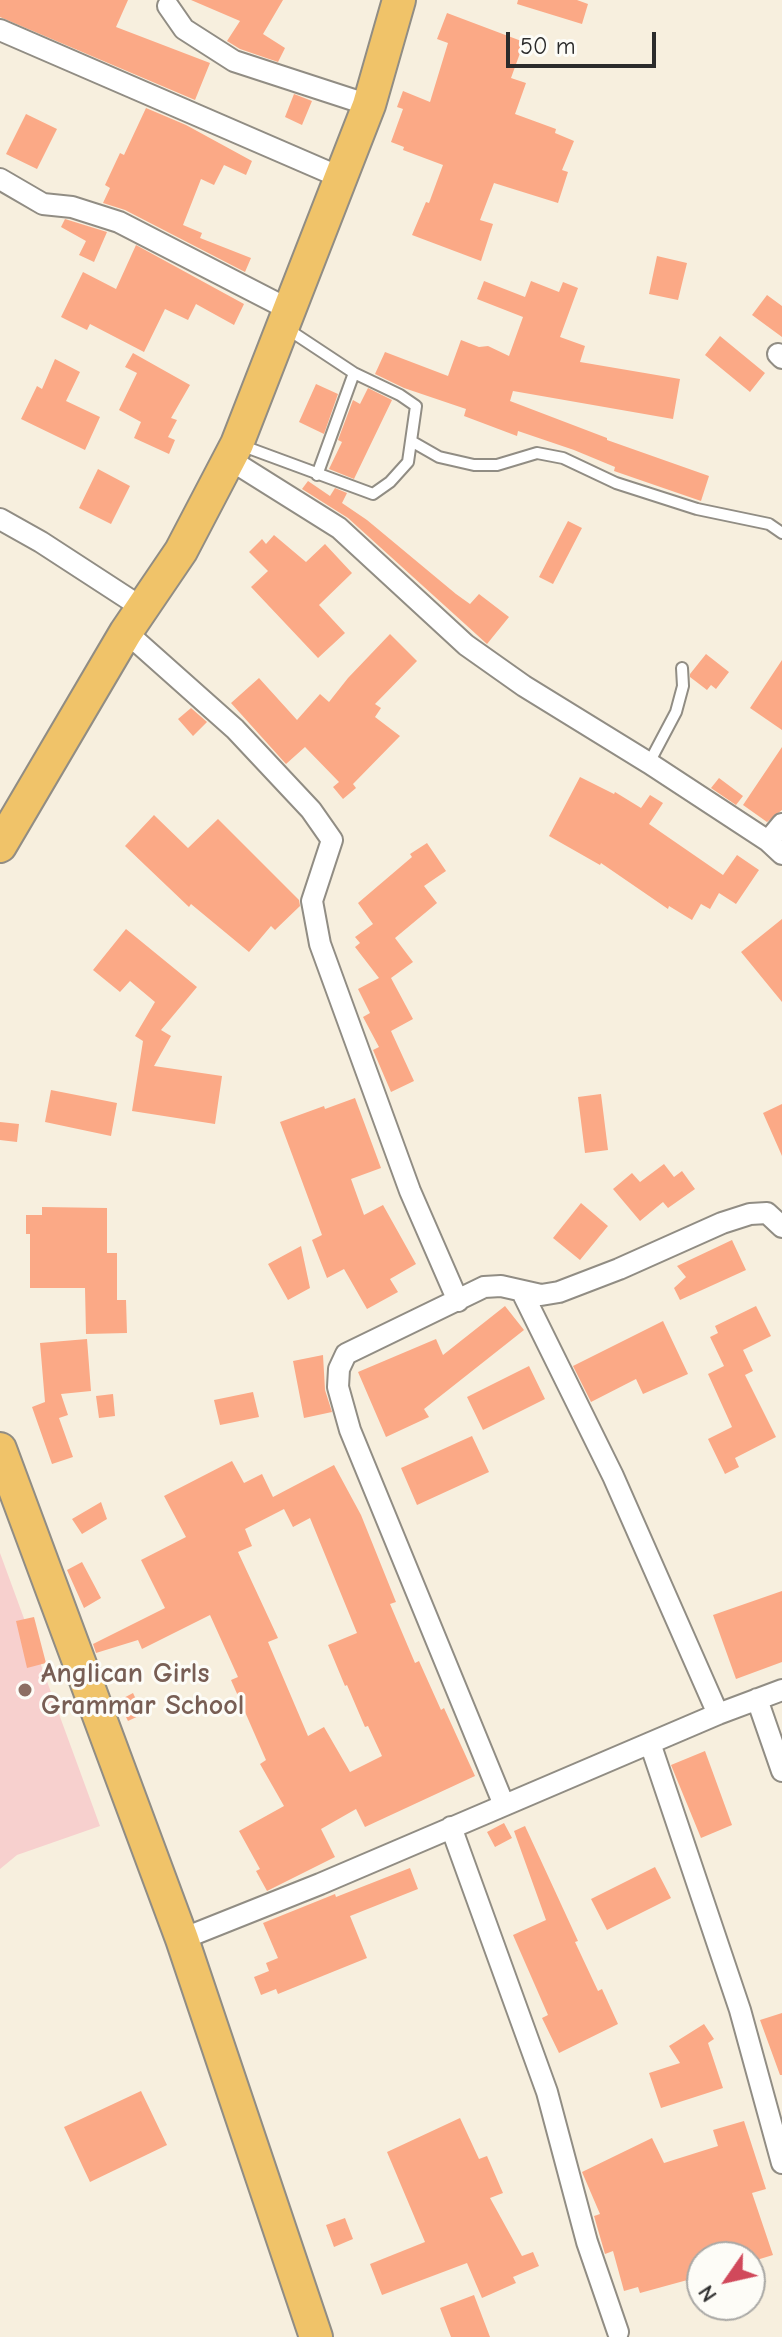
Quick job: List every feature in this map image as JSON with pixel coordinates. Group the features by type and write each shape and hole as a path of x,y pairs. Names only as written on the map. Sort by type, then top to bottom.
{"main road":[{"path":"0,846 135,621 181,551 233,452 369,105 399,0"},
{"path":"0,1449 182,1939 316,2337"}],"street":[{"path":"168,6 184,29 234,61 369,105"},
{"path":"0,30 342,178"},
{"path":"0,179 43,204 72,207 119,222 287,318"},
{"path":"233,452 339,528 477,653 524,686 649,763 775,848 782,824"},
{"path":"0,519 41,542 135,621 311,810 332,840 312,901 320,944 410,1191 458,1301"},
{"path":"504,1805 350,1430 338,1387 339,1369 346,1354 484,1287 501,1286 541,1295 559,1292 750,1214 767,1213 782,1227"},
{"path":"522,1292 613,1476 718,1714"},
{"path":"182,1939 782,1690"},
{"path":"757,1699 782,1771"},
{"path":"650,1743 740,2010 782,2163"},
{"path":"451,1827 547,2092 587,2242 618,2332"}],"lane":[{"path":"233,452 373,494 390,482 408,462 416,406 354,373 287,318"},
{"path":"317,475 354,373"},
{"path":"411,441 439,457 474,465 497,465 537,453 563,458 616,483 697,509 769,524 782,533"},
{"path":"649,763 676,712 683,686 682,668"}],"shaded area":[{"name":"Anglican Girls Grammar School","path":"0,1553 100,1826 17,1855 0,1869"}],"building":[{"path":"0,0 128,0 116,27 210,63 195,100 0,17"},
{"path":"191,0 283,0 263,34 285,48 278,62 240,49 227,41 240,21"},
{"path":"518,0 577,0 588,4 582,24 517,4"},
{"path":"447,13 524,42 511,78 526,83 515,114 556,129 555,133 574,141 562,170 568,172 558,203 494,183 480,220 493,224 481,261 412,235 426,202 429,203 443,165 403,150 404,147 391,142 403,109 397,107 403,91 430,102 448,43 437,39"},
{"path":"294,94 312,101 302,125 285,117"},
{"path":"146,108 186,125 252,161 246,175 224,165 214,185 201,179 183,225 202,233 200,238 251,258 245,272 125,210 103,203 110,188 105,185 120,153 124,155"},
{"path":"26,114 57,129 37,169 6,154"},
{"path":"65,219 107,232 94,262 79,255 86,241 61,227"},
{"path":"136,245 244,304 234,325 196,304 188,320 165,309 144,352 90,324 87,330 61,317 83,272 116,289"},
{"path":"657,256 687,263 678,300 649,294"},
{"path":"484,281 525,297 531,281 559,292 563,282 578,288 560,337 585,346 580,362 680,379 673,419 513,391 510,401 709,476 701,501 614,471 615,467 574,450 518,431 517,436 464,416 466,409 404,388 375,374 385,352 448,376 461,340 479,347 488,346 509,356 523,317 477,299"},
{"path":"767,295 782,306 782,337 752,315"},
{"path":"720,336 765,373 750,392 705,355"},
{"path":"133,353 190,385 171,418 177,420 168,437 175,440 169,454 134,438 141,422 119,410 137,373 125,367"},
{"path":"55,359 80,372 66,401 100,417 85,450 21,419 37,386 42,389"},
{"path":"316,384 338,394 324,434 299,422"},
{"path":"368,388 392,400 354,479 329,469 342,442 338,440 353,400 360,404"},
{"path":"98,469 130,486 111,524 79,508"},
{"path":"308,481 330,496 335,488 347,493 342,503 456,594 470,604 479,594 509,617 487,644 348,518 302,489"},
{"path":"568,521 582,528 553,584 539,577"},
{"path":"274,535 306,562 325,544 352,573 319,605 345,633 318,658 251,587 268,571 249,552 262,539 266,544"},
{"path":"390,634 417,661 375,704 381,708 375,717 400,736 353,784 356,788 343,799 333,787 339,782 305,747 286,764 231,703 259,678 297,720 320,694 329,702"},
{"path":"706,654 729,672 716,689 711,685 707,690 690,677"},
{"path":"782,660 782,730 750,708"},
{"path":"191,708 207,722 193,736 178,719"},
{"path":"782,747 782,810 767,822 743,805"},
{"path":"580,777 615,792 641,808 650,795 663,803 649,824 723,875 737,855 759,870 736,904 719,893 710,909 701,904 692,920 669,906 668,909 601,863 549,836"},
{"path":"719,778 743,796 736,805 711,788"},
{"path":"154,815 188,848 218,819 299,900 300,906 275,930 271,926 249,952 191,904 189,907 125,846"},
{"path":"427,843 446,871 424,886 437,903 395,938 413,962 391,978 413,1019 391,1031 414,1081 391,1092 373,1050 379,1047 363,1017 370,1013 358,989 379,978 355,947 360,943 355,937 373,924 358,903 412,857 410,854"},
{"path":"782,919 782,1002 741,952"},
{"path":"126,929 197,987 161,1030 171,1036 154,1066 222,1076 215,1124 132,1111 143,1041 135,1036 155,1002 130,981 120,992 93,970"},
{"path":"51,1090 117,1103 111,1136 45,1122"},
{"path":"601,1094 608,1150 585,1153 578,1097"},
{"path":"355,1098 381,1168 351,1179 364,1215 383,1205 416,1264 390,1279 398,1292 367,1309 344,1269 327,1278 312,1240 322,1235 280,1122"},
{"path":"782,1104 782,1156 763,1113"},
{"path":"0,1122 19,1124 17,1142 0,1140"},
{"path":"664,1164 674,1177 682,1171 695,1189 668,1208 663,1202 640,1221 613,1189 632,1173 640,1182"},
{"path":"581,1203 608,1226 580,1260 553,1238"},
{"path":"42,1207 107,1208 107,1253 117,1253 117,1300 126,1300 127,1333 86,1334 85,1288 30,1288 30,1234 26,1234 26,1215 42,1215"},
{"path":"732,1240 746,1270 680,1300 674,1288 686,1277 677,1266"},
{"path":"301,1246 310,1288 288,1300 268,1264"},
{"path":"505,1306 524,1330 424,1409 429,1417 386,1437 358,1372 436,1339 443,1355"},
{"path":"756,1306 771,1336 743,1350 753,1371 745,1375 776,1437 735,1458 739,1467 725,1474 708,1439 732,1427 708,1374 724,1366 710,1337 718,1333 715,1326"},
{"path":"663,1321 688,1374 643,1394 636,1379 591,1402 573,1366"},
{"path":"87,1339 91,1391 61,1394 68,1415 59,1418 73,1457 52,1464 32,1407 45,1402 40,1343"},
{"path":"323,1355 325,1390 332,1412 304,1418 293,1361"},
{"path":"529,1366 545,1399 483,1430 467,1397"},
{"path":"253,1392 259,1417 220,1425 214,1400"},
{"path":"113,1394 115,1416 99,1418 96,1396"},
{"path":"472,1436 489,1472 417,1505 401,1468"},
{"path":"232,1461 244,1483 262,1474 273,1497 334,1465 361,1515 396,1602 390,1604 415,1663 419,1661 441,1710 444,1708 475,1776 365,1827 356,1809 321,1829 335,1857 267,1891 256,1871 260,1869 239,1831 284,1806 260,1764 266,1760 231,1680 238,1677 210,1615 142,1649 138,1640 96,1653 93,1644 165,1608 141,1560 186,1537 164,1496","holes":["284,1509 293,1527 310,1518 357,1633 328,1645 345,1686 382,1756 350,1772 324,1727 308,1736 268,1642 278,1638 238,1552 252,1546 245,1529"]},
{"path":"101,1502 107,1519 82,1534 72,1519"},
{"path":"82,1562 101,1598 84,1608 67,1570"},
{"path":"782,1591 782,1662 736,1679 713,1615"},
{"path":"34,1617 46,1663 27,1668 16,1621"},
{"path":"133,1693 143,1714 128,1721 118,1701"},
{"path":"705,1751 732,1825 701,1838 671,1765"},
{"path":"504,1823 512,1838 495,1847 487,1832"},
{"path":"525,1826 598,1991 602,1989 618,2024 559,2053 542,2018 548,2015 513,1935 546,1920 514,1831"},
{"path":"655,1867 671,1898 607,1930 591,1899"},
{"path":"410,1868 418,1889 350,1916 367,1958 278,1994 276,1989 261,1995 254,1977 269,1971 266,1963 278,1958 263,1923"},
{"path":"782,2013 782,2075 780,2075 760,2020"},
{"path":"704,2024 714,2039 708,2043 723,2088 661,2108 649,2073 680,2063 669,2046"},
{"path":"141,2091 167,2145 90,2182 64,2127"},
{"path":"460,2118 479,2159 487,2156 503,2193 490,2198 522,2256 533,2252 539,2266 513,2277 516,2283 482,2298 467,2263 382,2295 370,2264 425,2242 387,2152"},
{"path":"744,2121 766,2189 752,2193 773,2255 766,2257 766,2241 686,2241 686,2280 640,2293 638,2287 624,2291 613,2251 605,2254 594,2216 600,2214 582,2172 652,2138 664,2163 718,2146 713,2130"},
{"path":"345,2218 353,2239 334,2247 326,2225"},
{"path":"474,2295 490,2337 451,2337 440,2308"}],"place":[{"name":"Anglican Girls Grammar School","path":"25,1690"}]}
